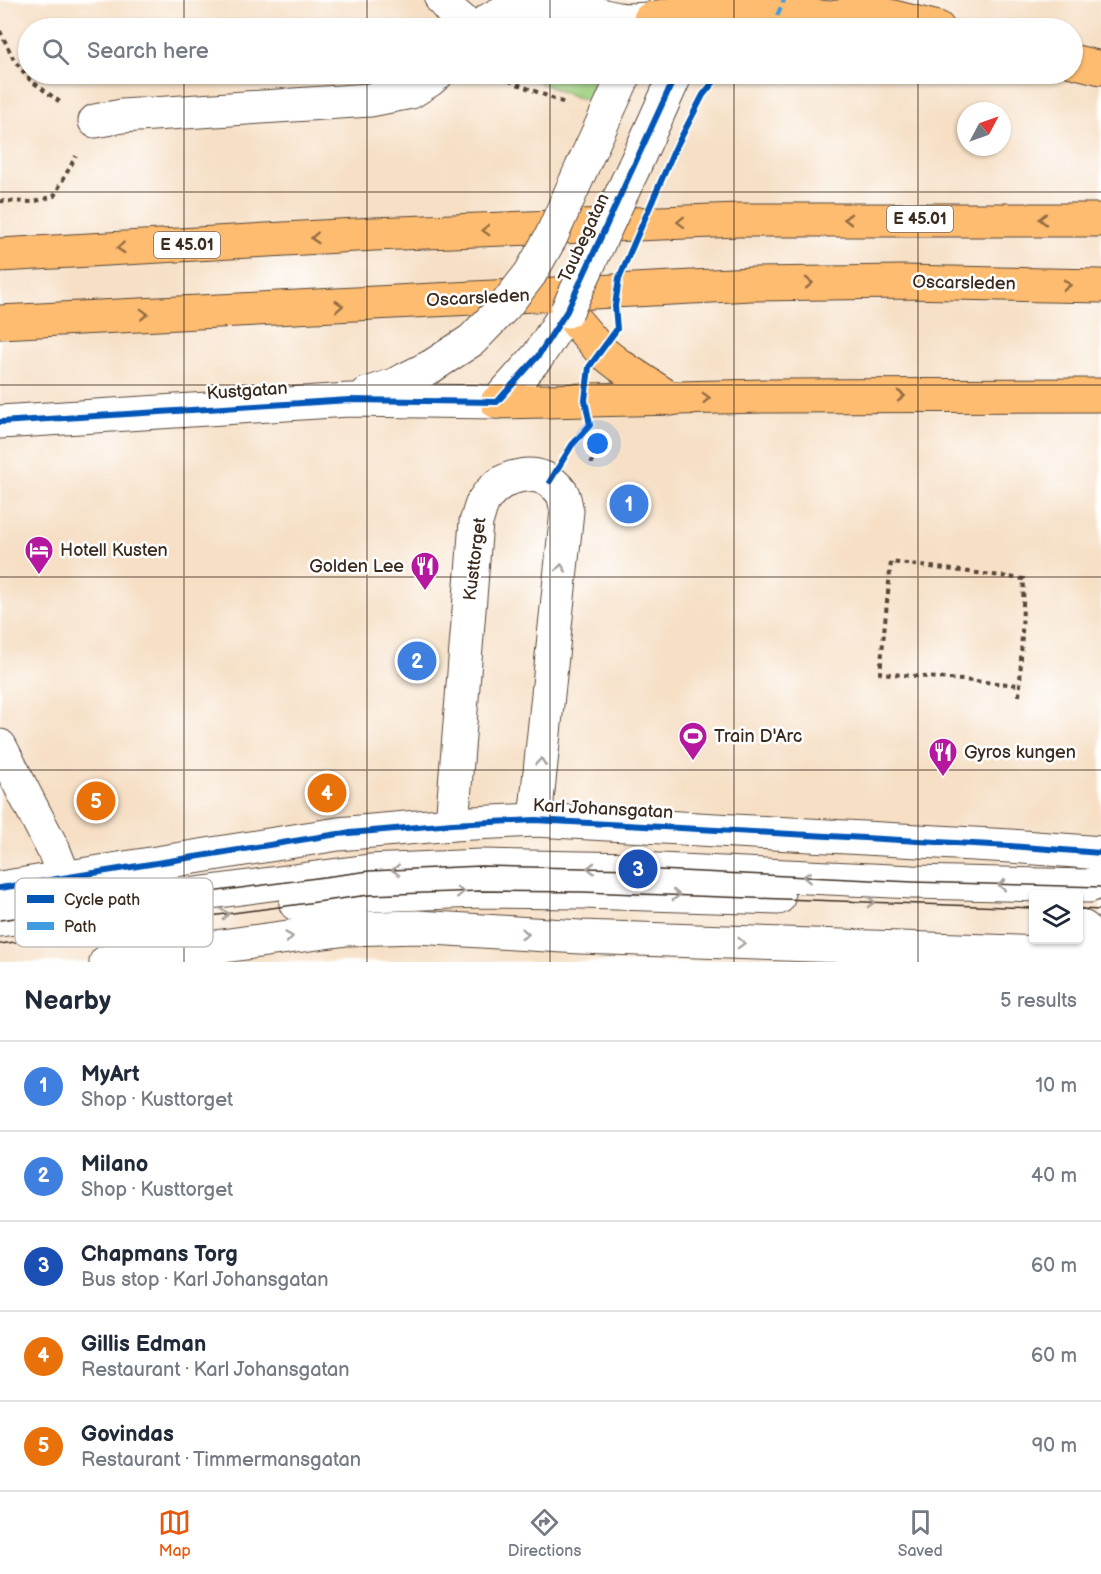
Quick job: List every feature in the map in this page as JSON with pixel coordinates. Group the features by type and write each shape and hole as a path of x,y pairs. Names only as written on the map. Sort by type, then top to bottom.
{"highway":[{"path":"652,16 704,12 830,18 863,6 904,18"},
{"path":"1083,64 1101,68"},
{"name":"E 45.01","path":"0,255 374,234 739,220 1101,219"},
{"name":"Oscarsleden","path":"0,322 751,284 903,282 1101,286"},
{"path":"567,311 601,351 671,399"},
{"path":"497,402 764,396 1101,395"}],"street":[{"path":"442,0 459,18"},
{"path":"491,18 506,10 527,4 553,2 614,18"},
{"path":"629,18 652,16"},
{"path":"95,121 122,116 370,100 411,92 424,84"},
{"name":"Taubegatan","path":"349,400 394,385 432,366 472,340 505,306 530,274 551,237 621,84"},
{"name":"Taubegatan","path":"497,402 538,356 567,311 671,84"},
{"name":"Taubegatan","path":"551,237 553,279 567,311"},
{"name":"Kustgatan","path":"0,422 349,400 497,402"},
{"name":"Kusttorget","path":"452,824 476,522 484,500 496,487 513,476 532,474 550,481 563,494 567,511 535,820"},
{"path":"0,746 54,851 65,878"},
{"name":"Karl Johansgatan","path":"71,878 338,834 452,824 535,820 998,845 1101,853"},
{"path":"213,892 369,871 481,866 638,869 978,884 1089,886 1101,881"},
{"name":"Karl Johansgatan","path":"0,888 15,886"},
{"path":"213,915 369,894 480,891 582,891 1029,908"},
{"path":"0,920 15,918"},
{"path":"106,962 347,929 417,927 580,937 1101,954"},
{"path":"1083,928 1101,954"},
{"path":"0,944 15,942"}],"path":[{"path":"0,31 18,65"},
{"path":"0,201 33,201 54,196 95,121 79,109 61,103 35,84"},
{"path":"1019,696 1020,685 1024,579 891,562 880,673 1020,685"}],"green space":[{"path":"543,84 592,84 591,100 578,98"}],"tram line":[{"path":"213,892 369,871 481,866 638,869 913,882 1101,887"},
{"path":"213,916 369,895 480,891 582,892 1029,908"},
{"path":"1083,909 1101,910"},
{"path":"0,920 15,918"},
{"path":"0,944 15,942"}],"marked path":[{"path":"776,18 784,0"}],"cycle path":[{"path":"0,422 349,400 497,402 538,356 567,311 671,84"},
{"path":"550,481 572,445 590,425 585,400 589,367 617,329 615,306 619,278 674,151 703,95 712,84"},
{"path":"63,878 338,834 452,824 535,820 1101,853"},
{"path":"0,888 15,886"}],"place":[{"name":"MyArt","path":"629,504"},
{"name":"Hotell Kusten","path":"39,576"},
{"name":"Golden Lee","path":"425,592"},
{"name":"Milano","path":"417,661"},
{"name":"Train D'Arc","path":"693,762"},
{"name":"Gyros kungen","path":"943,778"},
{"name":"Gillis Edman","path":"327,793"},
{"name":"Govindas","path":"96,801"},
{"name":"Chapmans Torg","path":"638,869"}]}
